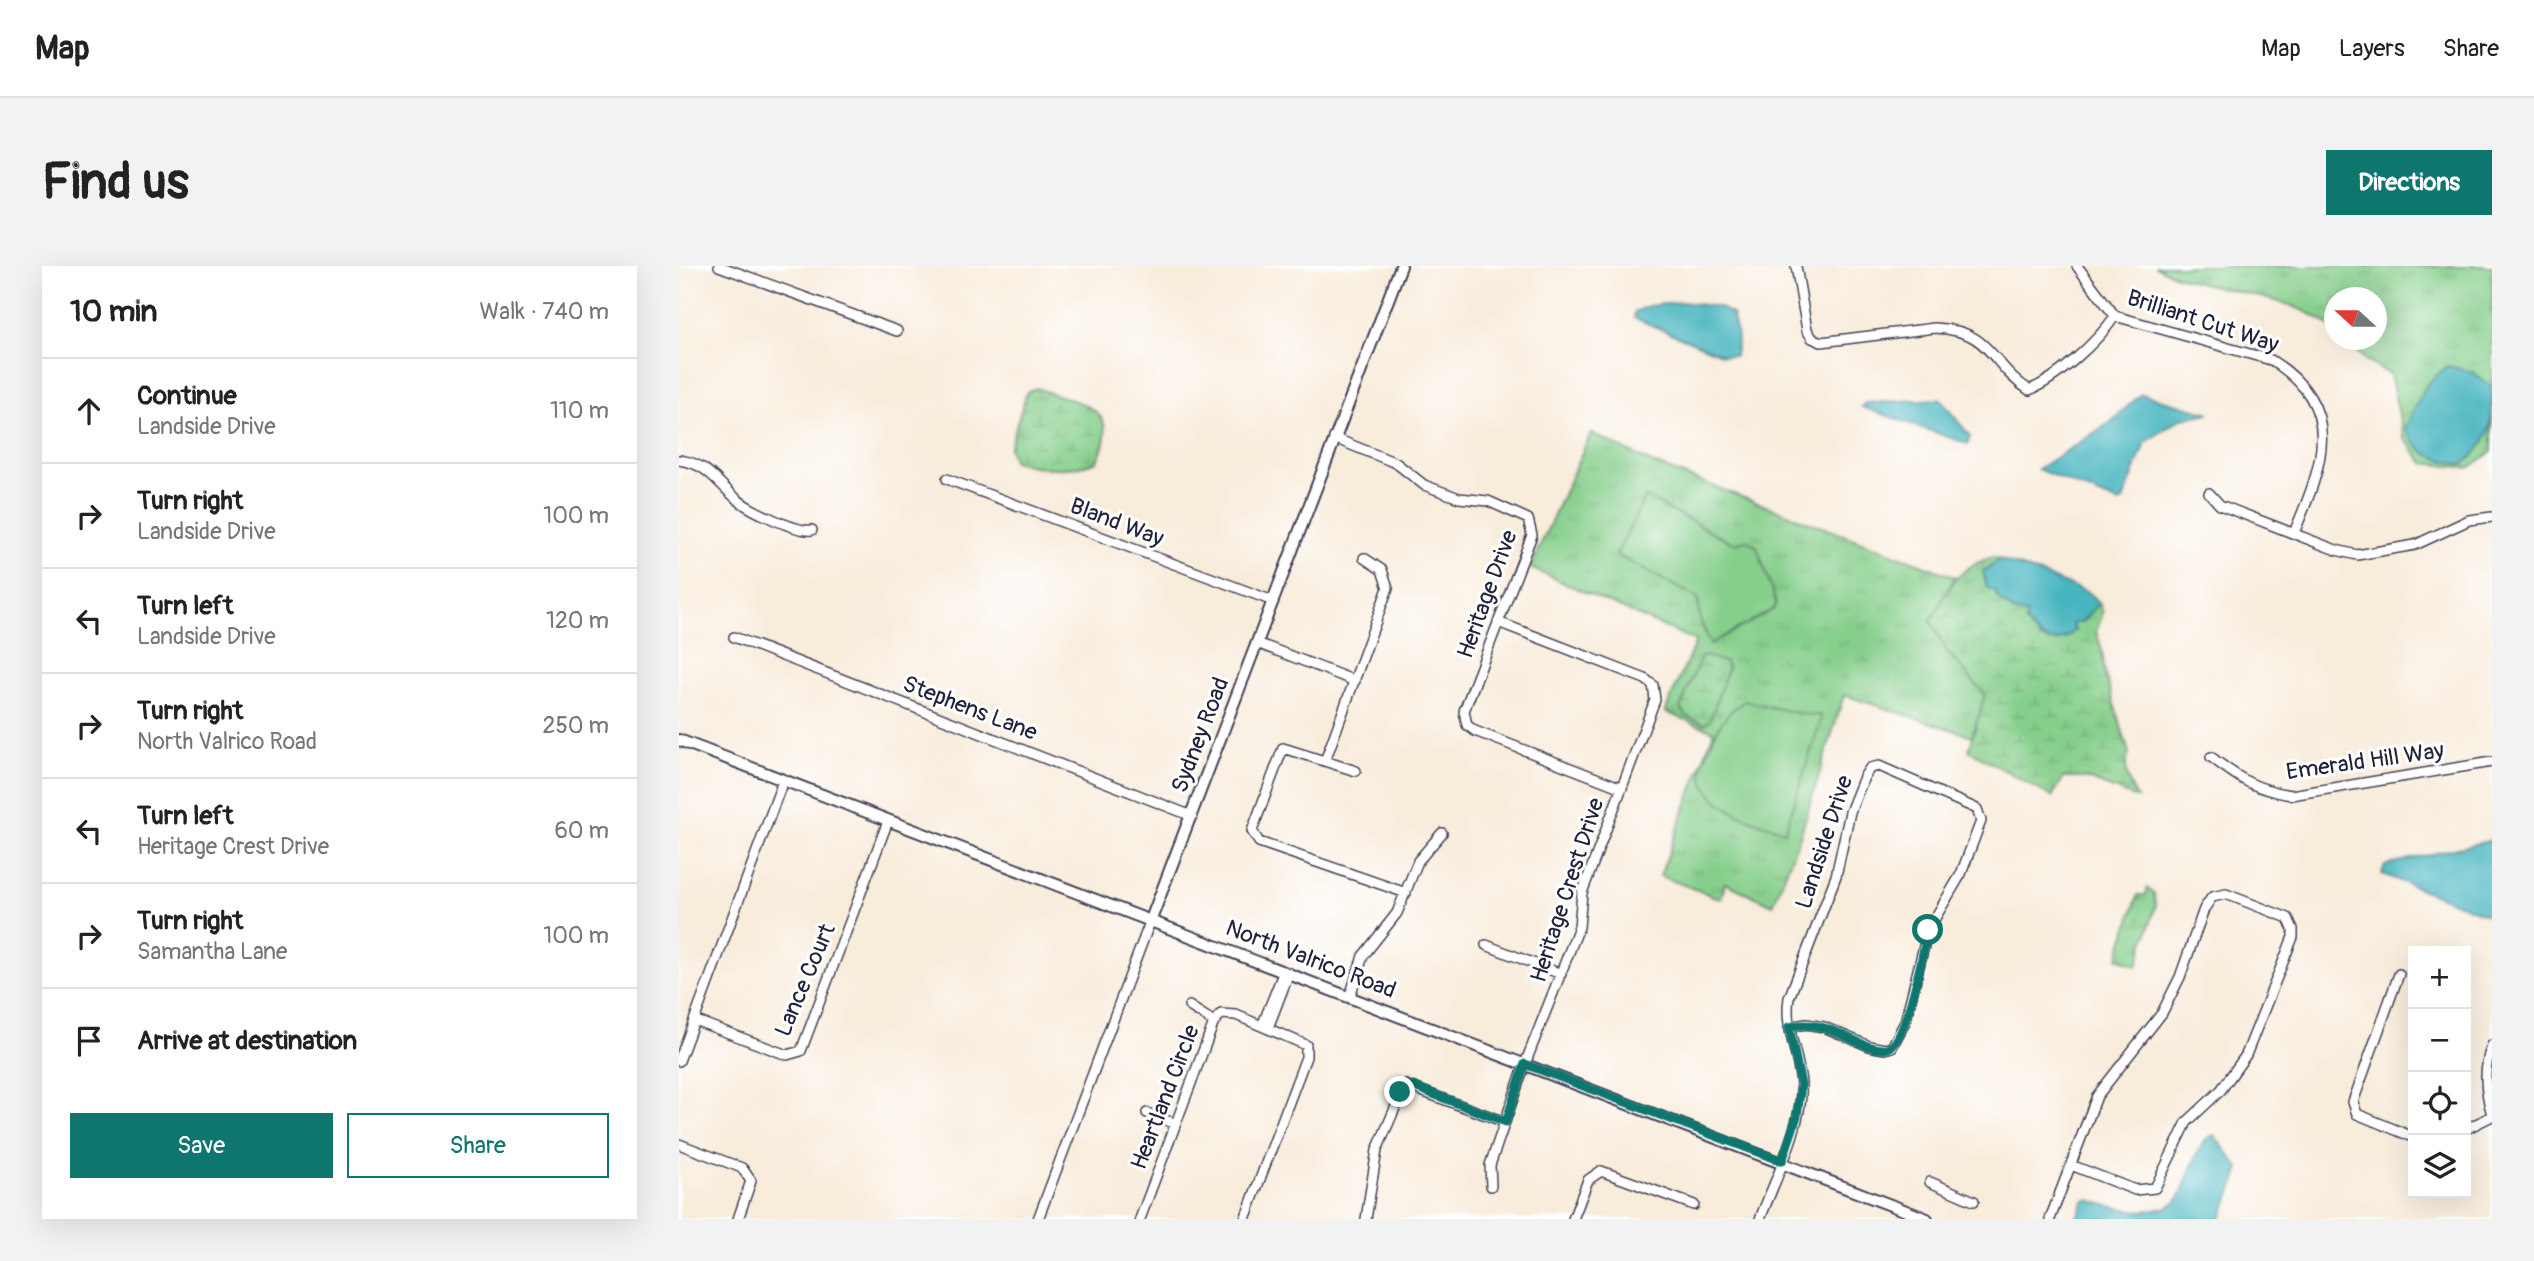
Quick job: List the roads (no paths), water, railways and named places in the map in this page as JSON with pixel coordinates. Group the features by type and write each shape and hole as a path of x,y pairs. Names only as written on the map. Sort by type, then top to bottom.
{"street":[{"path":"719,266 897,331"},
{"name":"Sydney Road","path":"1038,1219 1401,266"},
{"path":"1796,266 1807,330 1812,338 1821,342 1935,328 1954,329 1972,335 1990,348 2018,383 2029,390 2041,386 2090,345 2115,316"},
{"name":"Brilliant Cut Way","path":"2077,266 2115,316 2271,360 2291,374 2305,389 2318,416 2323,454 2317,478 2294,533"},
{"name":"Heritage Drive","path":"1334,438 1396,463 1424,485 1459,498 1488,501 1528,519 1532,535 1464,711 1467,725 1475,731 1622,788"},
{"path":"679,460 710,471 742,503 793,529 812,530"},
{"name":"Bland Way","path":"947,479 1273,601"},
{"path":"2209,493 2220,505 2357,555 2415,545 2469,520 2492,517"},
{"path":"1325,761 1388,588 1382,570 1363,558"},
{"name":"Heritage Crest Drive","path":"1491,1186 1490,1165 1525,1064 1579,926 1582,892 1655,700 1653,685 1645,679 1498,622"},
{"name":"Stephens Lane","path":"734,637 1192,816"},
{"path":"1257,643 1355,681"},
{"name":"North Valrico Road","path":"679,740 1782,1161 1927,1219"},
{"path":"1356,771 1283,748 1251,831 1259,842 1406,893"},
{"name":"Emerald Hill Way","path":"2210,757 2243,782 2260,790 2291,794 2492,762"},
{"name":"Landside Drive","path":"1760,1219 1797,1116 1801,1085 1789,1027 1789,998 1836,876 1850,812 1870,768 1885,768 1977,809 1981,821 1961,874 1928,930 1905,1022 1892,1046 1885,1049 1870,1046 1824,1027 1805,1024 1789,1027"},
{"path":"679,1061 783,781"},
{"name":"Lance Court","path":"694,1020 787,1055 801,1051 888,821"},
{"path":"1350,996 1363,956 1397,913 1418,861 1442,833"},
{"path":"2050,1219 2097,1096 2109,1076 2162,1013 2180,977 2204,909 2212,897 2226,894 2288,918 2293,937 2246,1055 2221,1090 2187,1122 2155,1188 2135,1190 2071,1165"},
{"path":"1486,945 1561,974"},
{"path":"1265,1027 1287,972"},
{"path":"2399,974 2353,1102 2357,1115 2408,1135"},
{"path":"1189,1006 1214,1022"},
{"name":"Heartland Circle","path":"1140,1219 1214,1022 1221,1014 1236,1015 1306,1045 1306,1057 1245,1219"},
{"path":"2471,1126 2492,1115 2486,1094 2485,1071 2492,1045"},
{"path":"1366,1219 1377,1150 1405,1085 1506,1122"},
{"path":"1147,1113 1176,1124"},
{"path":"679,1144 742,1168 751,1181 738,1219"},
{"path":"1573,1219 1588,1180 1601,1171 1694,1205"},
{"path":"1930,1182 1974,1200"}],"water":[{"path":"1683,302 1718,307 1732,314 1738,338 1735,356 1723,355 1634,318 1635,312 1648,306"},
{"path":"2447,366 2473,372 2492,388 2492,414 2485,440 2463,465 2428,454 2416,445 2405,428 2427,384"},
{"path":"2141,394 2210,413 2180,419 2145,443 2123,501 2118,503 2038,469 2111,422"},
{"path":"1940,399 1970,436 1968,444 1862,407 1865,403"},
{"path":"2000,559 2088,592 2099,603 2082,622 2072,624 2075,630 2068,636 2055,641 2043,638 2026,623 2027,614 2013,611 1997,597 1996,591 1987,588 1983,572"},
{"path":"2492,840 2492,917 2382,874 2384,867 2389,864"},
{"path":"2214,1135 2240,1169 2221,1219 2076,1219 2084,1201 2089,1200 2147,1211 2158,1210 2177,1201 2202,1145"}]}
